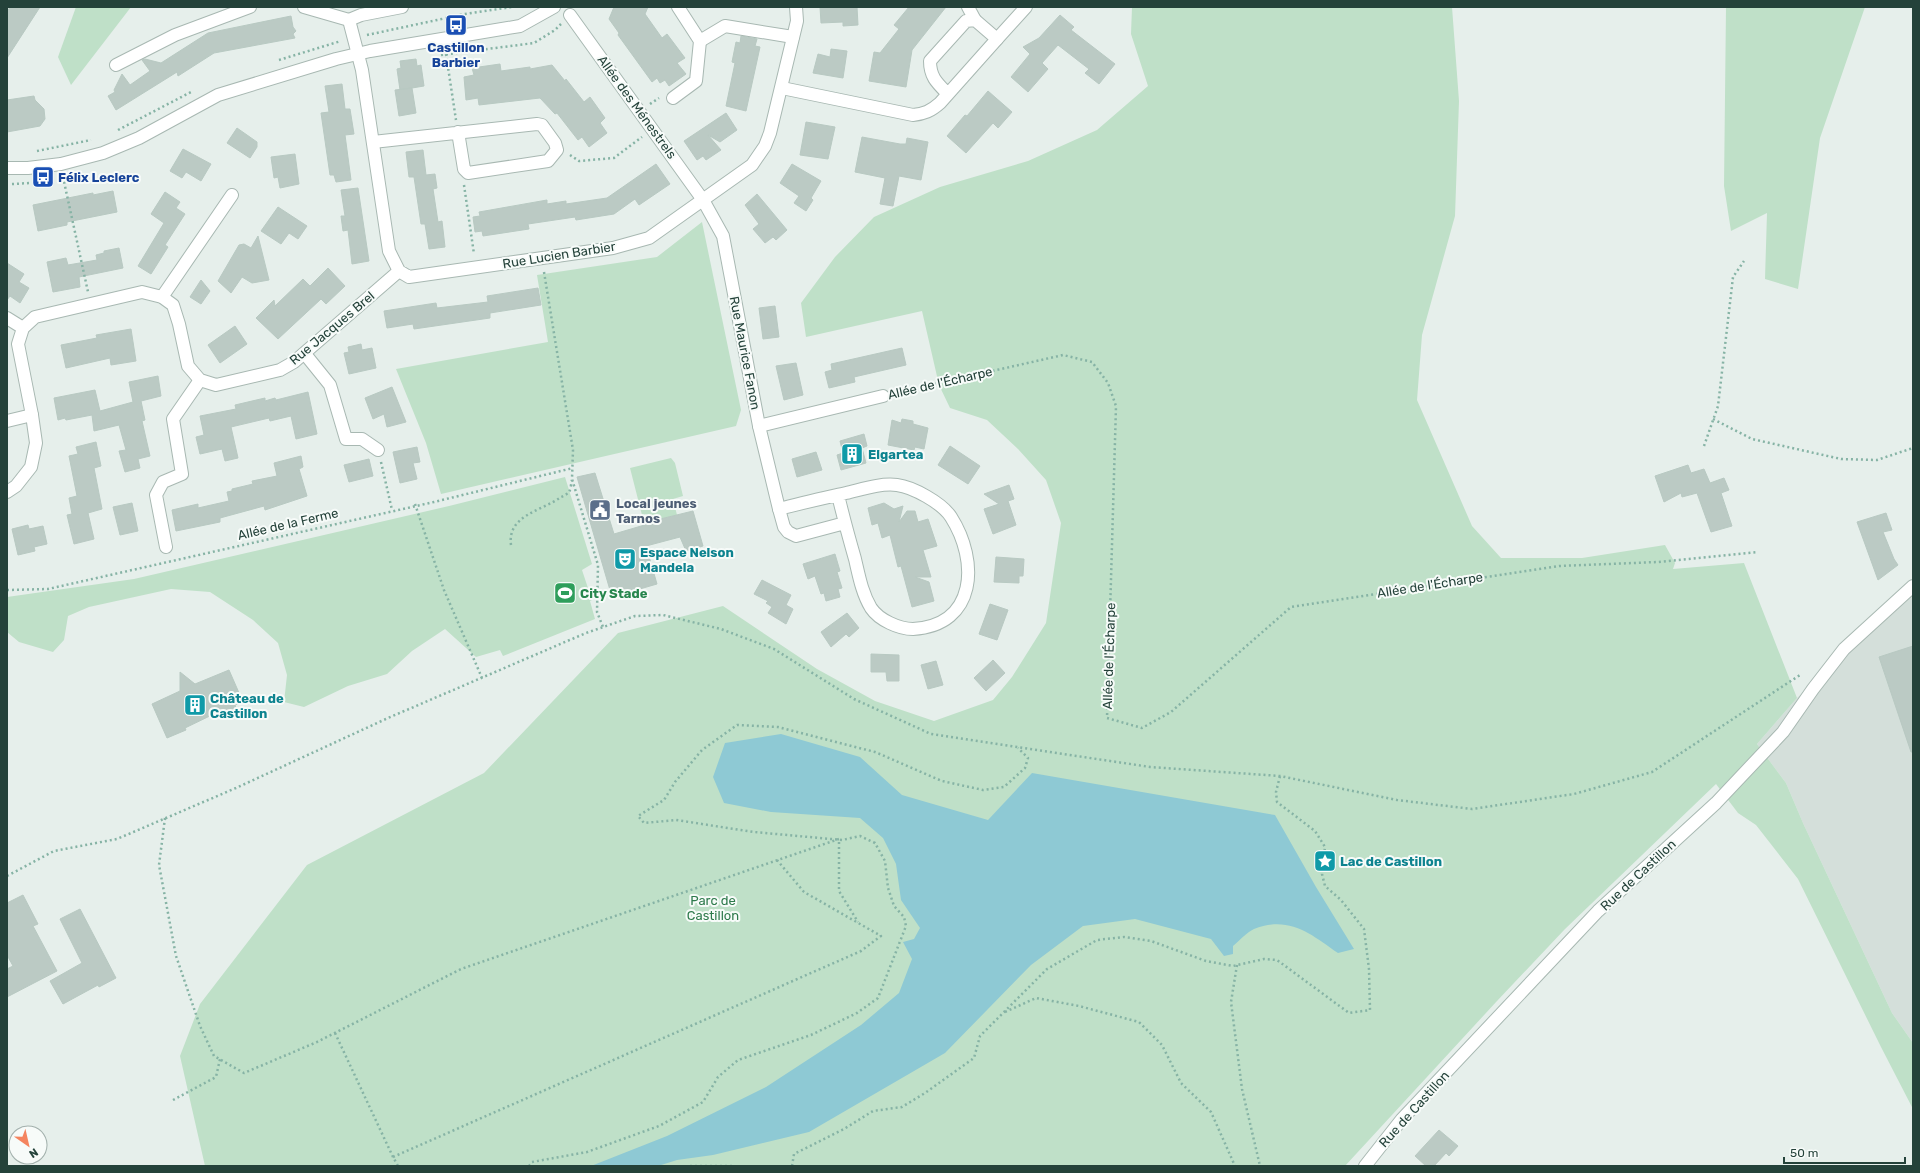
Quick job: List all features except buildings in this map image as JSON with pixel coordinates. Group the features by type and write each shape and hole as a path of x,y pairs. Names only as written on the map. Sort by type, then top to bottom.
{"street":[{"path":"214,20 226,7"},
{"path":"116,65 175,34 250,7"},
{"path":"304,7 349,20 361,15 402,7"},
{"path":"7,168 28,168 61,164 110,150 139,138 218,95 336,59 370,51 520,26 554,7"},
{"path":"673,98 696,81 700,41 678,7"},
{"name":"Rue Lucien Barbier","path":"399,271 409,277 613,248 649,238 752,165 765,146 782,88 797,21 796,7"},
{"path":"968,7 975,20 998,39"},
{"path":"782,88 912,115 932,111 1026,7"},
{"name":"Allée des Ménestrels","path":"570,15 704,200"},
{"path":"349,20 358,54 389,251 399,271"},
{"path":"948,94 935,81 930,71 930,61 966,21 975,20"},
{"path":"700,41 725,26 793,37"},
{"path":"373,142 458,132 537,124 542,125 556,143 557,150 548,161 468,172 464,169 458,132"},
{"path":"162,297 232,195"},
{"name":"Rue Maurice Fanon","path":"704,200 723,236 760,426 784,527 788,532 796,536 845,523"},
{"name":"Rue Jacques Brel","path":"200,380 216,385 280,370 305,354 399,271"},
{"path":"7,492 16,486 31,467 36,443 18,344 23,328 35,317 142,292 162,297 173,305 179,324 188,366 200,380 173,420 182,474 163,482 156,495 166,547"},
{"path":"7,318 23,328"},
{"path":"305,354 330,385 346,439 362,439 378,450"},
{"name":"Allée de l'Écharpe","path":"760,426 883,396"},
{"path":"7,421 32,415"},
{"path":"779,509 880,485 898,485 926,496 950,516 961,539 969,568 967,590 958,608 943,622 926,628 906,629 887,621 872,609 864,594 838,495"},
{"name":"Rue de Castillon","path":"1365,1166 1402,1120 1598,911 1716,803 1783,732 1813,689 1844,649 1913,586"}],"path":[{"path":"438,55 534,43 555,30 570,15"},
{"path":"446,54 458,132"},
{"path":"640,111 663,95 673,98"},
{"path":"556,143 579,161 614,158 642,138"},
{"path":"61,164 91,304"},
{"path":"464,169 476,268"},
{"path":"56,180 71,176"},
{"path":"7,184 34,183"},
{"path":"511,545 510,538 513,528 520,518 569,492 572,479 573,450 542,257"},
{"path":"1704,446 1718,406 1733,277 1744,261"},
{"name":"Allée de l'Écharpe","path":"883,396 1063,355 1092,362 1108,383 1116,406 1107,718 1142,728 1171,712 1291,607 1559,566 1658,562 1758,552"},
{"path":"1714,419 1752,439 1841,459 1877,460 1913,448"},
{"path":"378,450 392,510"},
{"name":"Allée de la Ferme","path":"7,590 48,589 415,504 434,502 572,468"},
{"path":"572,479 598,565 597,612 603,628"},
{"path":"415,504 444,590 482,678"},
{"path":"7,876 54,850 117,839 482,678 635,616 663,614 721,629 774,649 854,698 931,734 1150,767 1280,776 1397,800 1472,809 1574,794 1652,772 1800,675"},
{"path":"839,839 754,832 676,820 644,823 638,816 664,800 676,782 702,750 737,725 778,727 875,752 942,781 983,790 1004,787 1025,768 1028,758 1017,748"},
{"path":"792,1166 794,1154 844,1129 873,1111 902,1107 974,1058 980,1036 1047,969 1097,940 1124,937 1151,942 1206,961 1233,966 1264,959 1277,960 1349,1013 1370,1010 1369,969 1364,929 1341,900 1325,886 1322,874 1325,847 1315,831 1277,802 1276,792 1280,776"},
{"path":"165,818 159,865 176,956 200,1026 214,1056 244,1073 335,1033 461,969 839,839 860,836 875,843 886,861 888,888 894,906 904,917 906,926 878,998 857,1012 810,1035 738,1060 718,1077 703,1102 659,1126 587,1152 532,1162 529,1166"},
{"path":"839,839 839,891 858,922"},
{"path":"393,1157 861,951 881,936 804,892 777,860"},
{"path":"1237,965 1231,1002 1242,1090 1260,1166"},
{"path":"1003,1013 1036,998 1079,1006 1139,1022 1162,1045 1181,1083 1211,1112 1235,1166"},
{"path":"335,1033 398,1166"},
{"path":"173,1100 216,1077 220,1059"},
{"path":"690,1166 734,1166"}],"shaded area":[{"path":"1913,584 1913,1043 1892,1013 1803,823 1786,783 1757,744 1797,698 1853,648"}],"green space":[{"path":"76,7 131,7 71,85 58,57"},
{"name":"Parc de Castillon","path":"1132,7 1452,7 1459,101 1455,216 1422,335 1417,400 1472,526 1501,558 1582,558 1665,545 1675,563 1673,569 1744,563 1797,698 1757,744 1786,783 1803,823 1892,1013 1913,1043 1913,1109 1798,879 1756,825 1738,813 1716,784 1565,929 1345,1166 205,1166 180,1056 200,1004 307,865 484,773 618,633 723,606 817,669 875,701 934,721 993,700 1012,677 1046,623 1061,523 1046,480 1018,449 987,420 950,408 939,385 922,311 806,337 801,303 835,257 874,217 940,187 1028,161 1097,130 1148,86 1131,34"},
{"path":"1726,7 1865,7 1820,138 1798,289 1765,279 1767,213 1731,231 1724,186"},
{"path":"702,222 741,410 736,426 441,494 426,443 396,369 548,342 537,275 657,257"},
{"path":"671,458 675,463 683,496 673,499 677,515 648,522 646,514 642,515 630,468"},
{"path":"565,477 592,564 582,570 592,600 590,601 595,619 503,656 500,650 476,657 445,629 412,651 387,674 348,686 304,707 284,702 287,675 278,643 253,620 210,592 171,589 89,607 68,616 64,640 53,652 19,642 7,632 7,597 134,579 449,506"}],"water":[{"name":"Lac de Castillon","path":"781,734 860,757 902,795 988,820 1032,773 1275,815 1316,887 1354,949 1338,953 1309,933 1289,925 1278,924 1267,925 1251,930 1233,946 1233,954 1224,956 1211,939 1135,919 1083,926 1031,965 945,1053 809,1132 713,1155 677,1160 658,1166 591,1166 667,1136 766,1087 861,1025 899,993 912,959 903,942 914,939 920,928 901,900 896,864 883,838 860,818 771,812 724,803 713,777 725,743"}],"place":[{"name":"Castillon Barbier","path":"456,25"},
{"name":"Félix Leclerc","path":"43,177"},
{"name":"Elgartea","path":"852,454"},
{"name":"Local jeunes Tarnos","path":"600,510"},
{"name":"Espace Nelson Mandela","path":"625,559"},
{"name":"City Stade","path":"565,593"},
{"name":"Château de Castillon","path":"195,705"},
{"name":"Lac de Castillon","path":"1325,861"}]}
